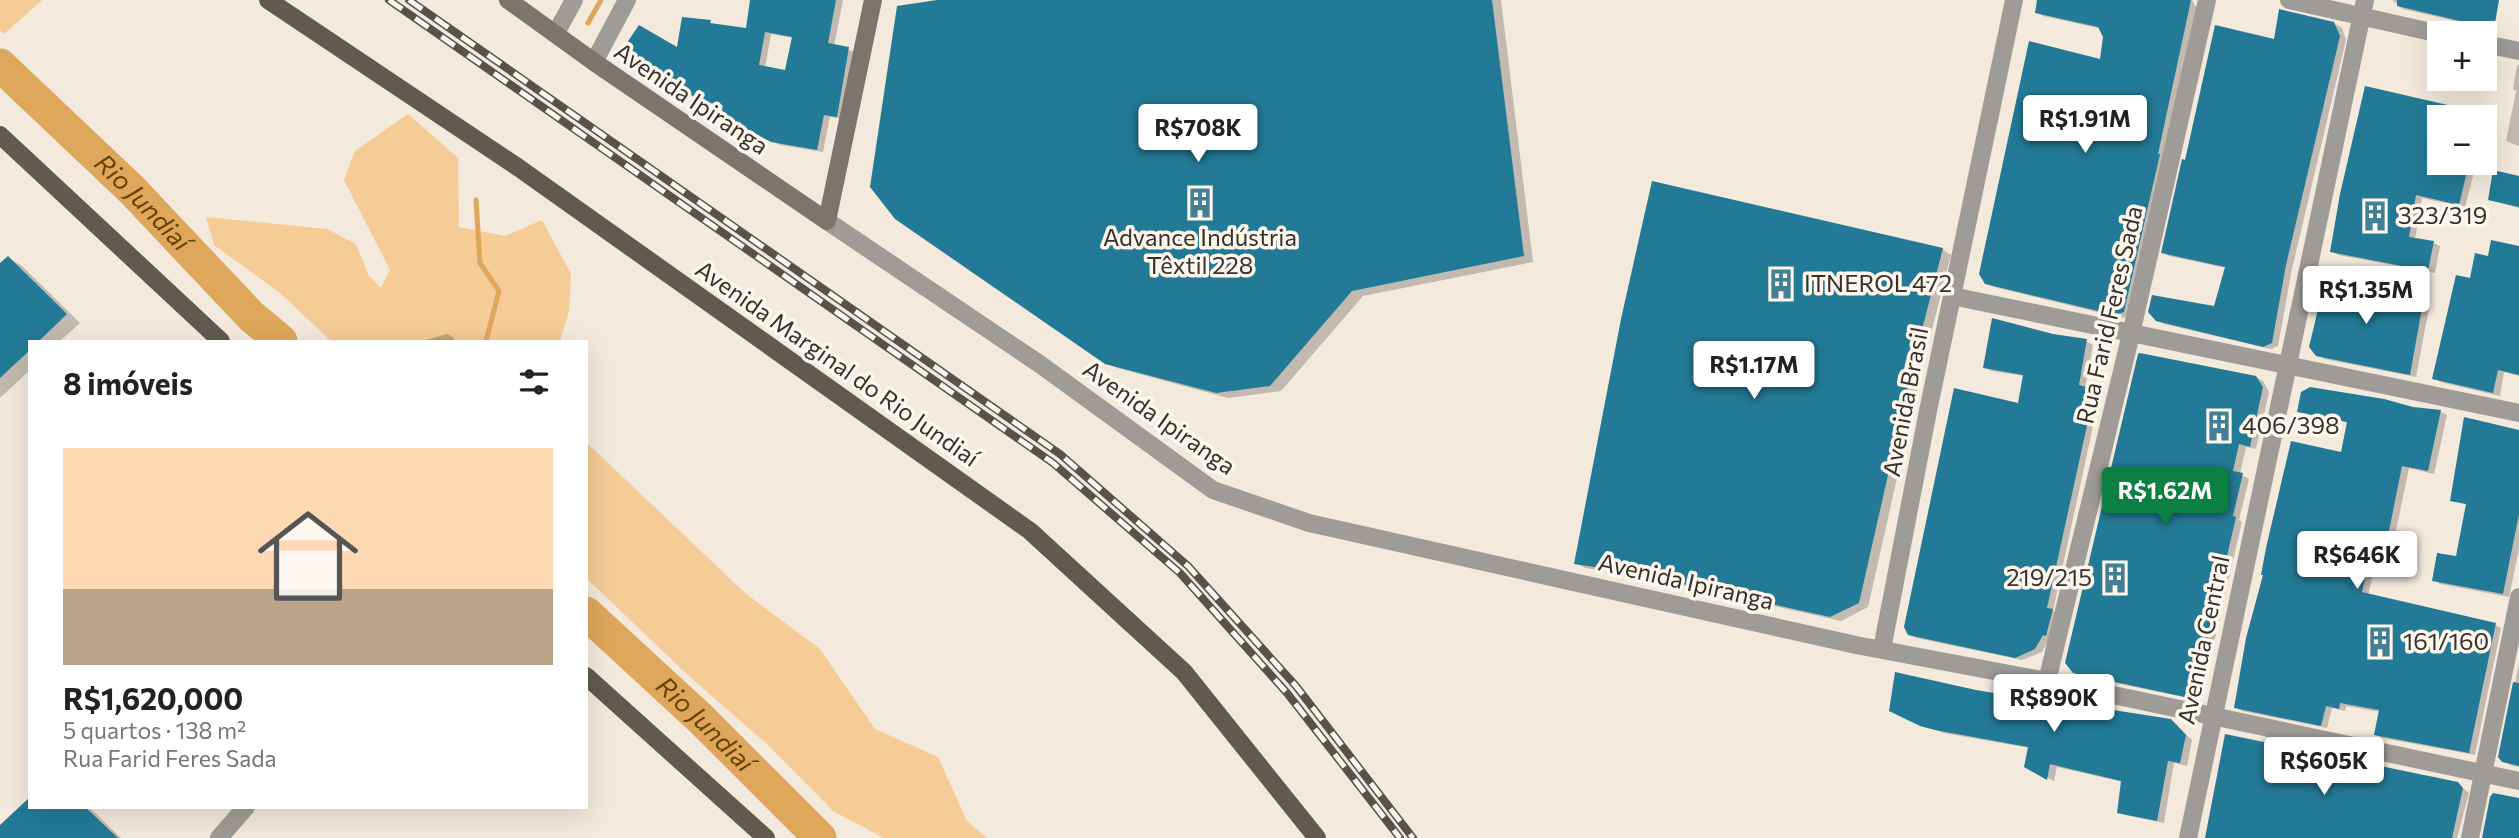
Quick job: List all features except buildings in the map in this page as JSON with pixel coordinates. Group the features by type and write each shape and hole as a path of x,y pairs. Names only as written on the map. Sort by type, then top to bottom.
{"main road":[{"name":"Avenida Marginal do Rio Jundiaí","path":"268,0 519,168 1030,531 1184,672 1317,838"},
{"name":"Avenida Ipiranga","path":"508,0 827,221"},
{"path":"827,221 873,0"},
{"path":"0,135 220,340"},
{"path":"588,678 766,838"}],"street":[{"path":"560,36 574,0"},
{"path":"591,60 627,0"},
{"name":"Avenida Brasil","path":"1882,649 2014,0"},
{"name":"Rua Farid Feres Sada","path":"2047,681 2131,334 2207,0"},
{"path":"2289,0 2363,9 2427,30"},
{"name":"Avenida Central","path":"2188,838 2286,363 2363,9"},
{"path":"2497,46 2519,51"},
{"name":"Avenida Ipiranga","path":"827,221 1041,365 1213,490 1309,523 1856,645 2047,681 2519,781"},
{"path":"1952,296 2519,413"},
{"path":"2470,838 2519,597"},
{"path":"219,838 244,809"}],"shaded area":[{"path":"0,0 42,0 4,34 0,31"},
{"path":"408,114 458,158 459,227 505,236 542,220 571,274 569,311 560,340 330,340 280,293 214,245 206,217 327,229 356,244 369,276 381,288 390,270 344,180 355,151"},
{"path":"588,444 745,593 820,649 875,729 938,757 967,821 987,838 884,838 833,811 767,744 690,677 588,580"}],"waterway":[{"path":"588,23 601,0"},
{"name":"Rio Jundiaí","path":"0,65 132,190 251,316 280,340"},
{"path":"476,200 480,263 499,291 486,340"},
{"name":"Rio Jundiaí","path":"588,615 701,719 820,838"}],"railway":[{"path":"389,0 1053,463 1180,573 1287,693 1400,838"},
{"path":"409,0 1060,454 1188,566 1296,686 1413,838"}],"place":[{"name":"Advance Indústria Têxtil 228","path":"1200,203"},
{"name":"323/319","path":"2375,216"},
{"name":"ITNEROL 472","path":"1781,284"},
{"name":"406/398","path":"2219,426"},
{"name":"219/215","path":"2115,578"},
{"name":"161/160","path":"2380,642"}]}
